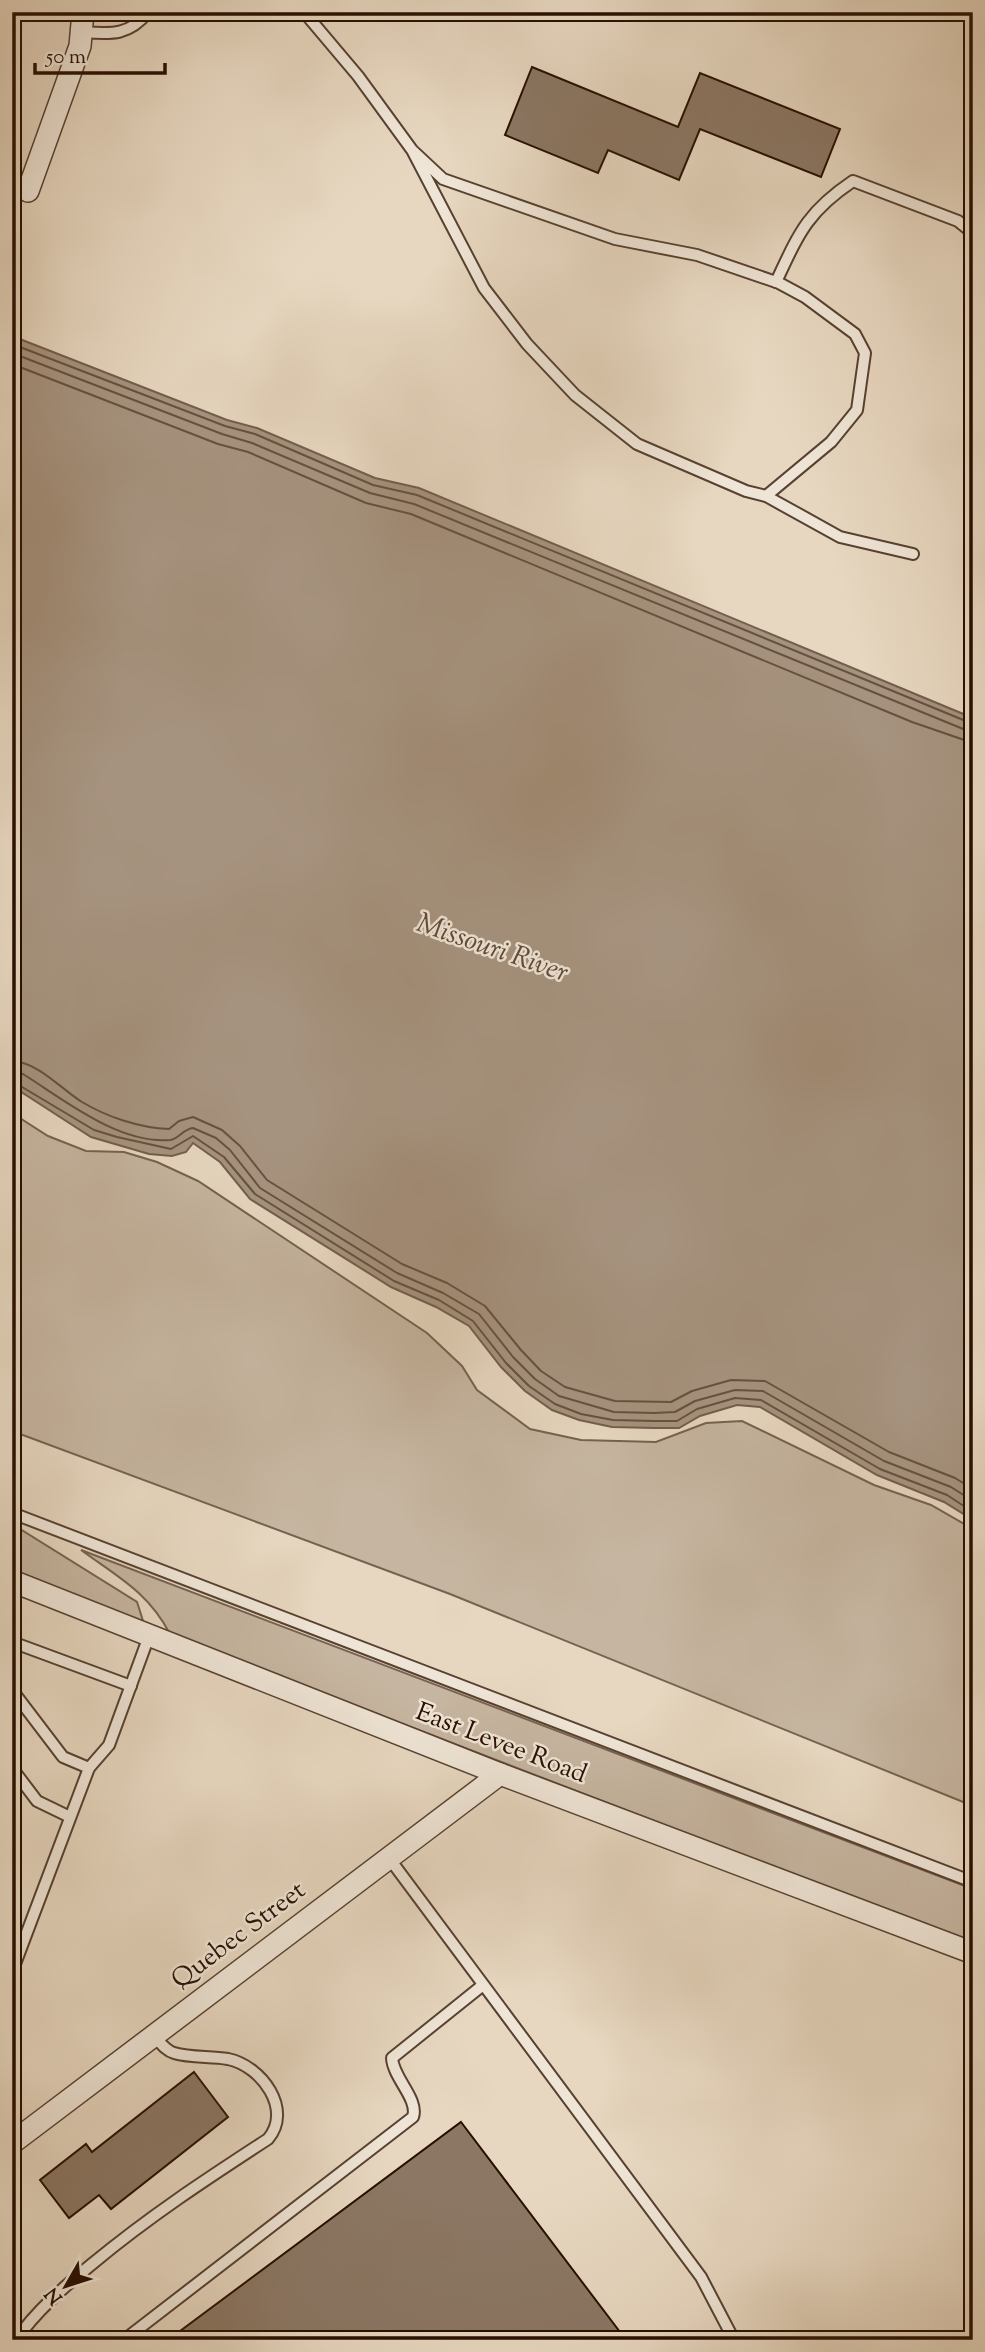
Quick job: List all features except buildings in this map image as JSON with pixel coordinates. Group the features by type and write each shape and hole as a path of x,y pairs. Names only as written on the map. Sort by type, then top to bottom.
{"street":[{"path":"28,191 80,46 83,22"},
{"name":"East Levee Road","path":"12,1581 500,1774 973,1953"},
{"name":"Quebec Street","path":"12,2143 500,1774"}],"lane":[{"path":"83,22 116,34 139,24 148,12"},
{"path":"304,12 358,76 412,150 484,288 527,344 575,395 638,444 757,496 766,496 840,537 914,554"},
{"path":"412,150 443,179 615,239 697,255 776,282 836,318 855,334 865,352 857,410 831,442 766,496"},
{"path":"776,282 800,229 823,201 853,181 958,221 973,233"},
{"path":"12,1513 973,1882"},
{"path":"12,1972 89,1768 109,1745 149,1636"},
{"path":"12,1642 131,1686"},
{"path":"12,1690 63,1757 89,1768"},
{"path":"12,1768 37,1801 70,1817"},
{"path":"389,1858 701,2277 734,2340"},
{"path":"124,2340 412,2117 414,2107 393,2067 392,2058 483,1985"},
{"path":"16,2340 26,2326 74,2279 152,2215 268,2139 277,2129 279,2110 271,2089 252,2071 231,2059 171,2053 154,2036"}],"shaded area":[{"path":"12,1113 48,1136 86,1151 124,1152 157,1162 198,1181 427,1333 462,1366 477,1390 530,1429 581,1440 656,1442 706,1423 742,1421 874,1485 931,1505 973,1529 973,1806 450,1594 12,1431"},
{"path":"12,1524 137,1602 144,1624 12,1573"},
{"path":"81,1550 973,1889 973,1944 170,1634 142,1596"}],"water":[{"name":"Missouri River","path":"12,336 227,420 257,428 375,478 419,488 973,718 973,1520 944,1502 877,1475 760,1407 737,1405 700,1416 679,1428 612,1427 579,1420 552,1410 525,1391 501,1367 469,1326 436,1307 391,1287 250,1199 220,1162 193,1143 186,1152 172,1156 149,1154 91,1137 12,1086"}]}
